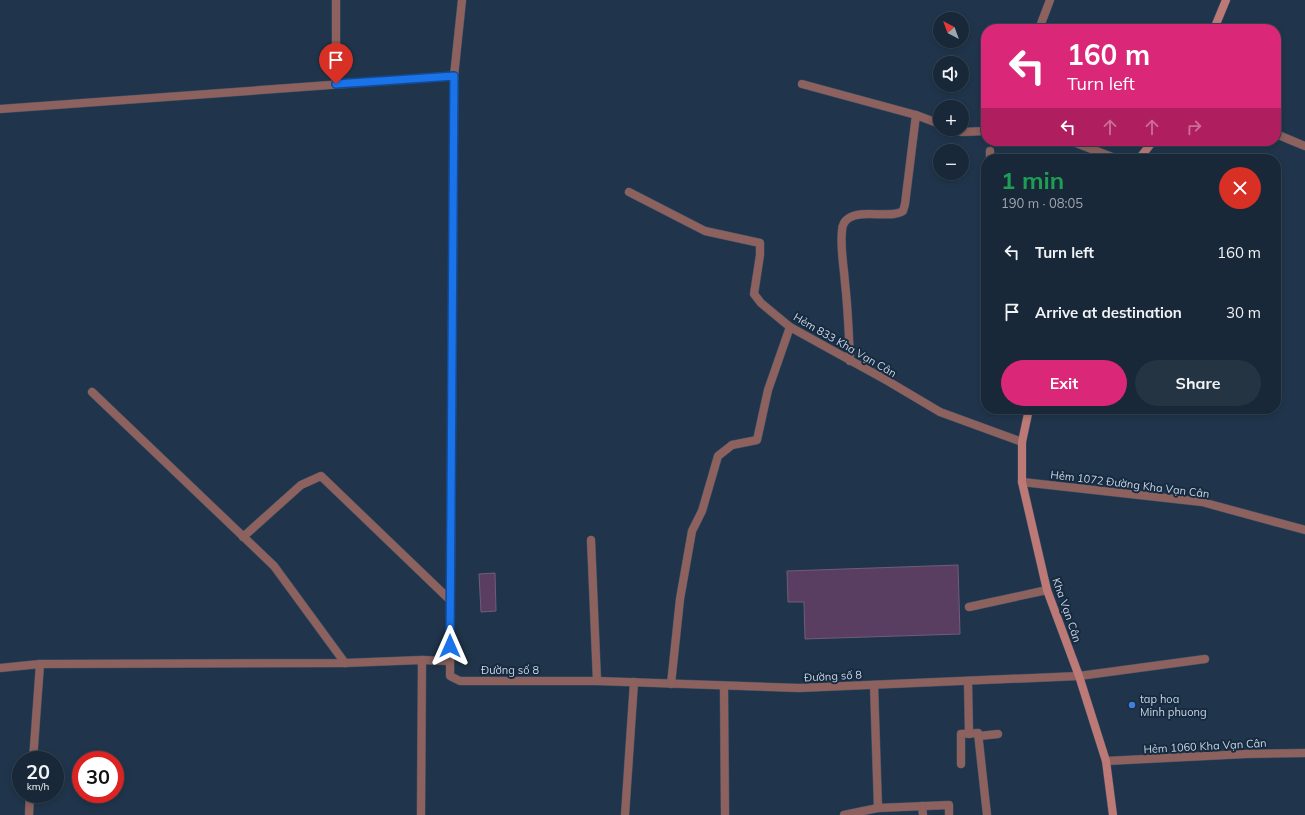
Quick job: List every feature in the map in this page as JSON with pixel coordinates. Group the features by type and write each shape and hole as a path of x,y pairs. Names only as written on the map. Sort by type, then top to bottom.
{"main road":[{"path":"1216,24 1226,0"},
{"path":"1143,154 1149,146"},
{"name":"Kha Vạn Cân","path":"1028,414 1022,442 1022,482 1046,590 1079,676 1106,761 1113,815"}],"street":[{"path":"336,0 336,84"},
{"name":"Đường số 8","path":"462,0 454,76 450,676 460,681 597,681 799,688 1079,676 1205,659"},
{"path":"1041,24 1050,0"},
{"path":"0,109 454,76"},
{"path":"802,84 916,115 933,121"},
{"path":"850,360 847,303 842,252 842,230 845,222 850,217 870,214 895,214 903,211 916,115"},
{"path":"969,132 981,131"},
{"path":"1281,136 1305,146"},
{"path":"1084,146 1104,154"},
{"name":"Hẻm 833 Kha Vạn Cân","path":"629,192 704,231 760,243 760,255 754,294 761,303 790,327 940,412 1022,442"},
{"path":"671,684 680,599 692,531 702,511 718,456 732,445 758,440 768,390 790,327"},
{"path":"92,392 274,566 345,663"},
{"path":"243,536 301,485 321,476 450,600"},
{"name":"Hẻm 1072 Đường Kha Vạn Cân","path":"1022,482 1202,502 1305,530"},
{"path":"590,540 597,681"},
{"path":"968,608 1046,590"},
{"path":"420,815 422,660"},
{"path":"0,668 40,664 345,663 422,660 450,661"},
{"path":"34,751 40,664"},
{"path":"968,681 969,734"},
{"path":"625,815 634,682"},
{"path":"874,685 878,808"},
{"path":"724,686 725,815"},
{"path":"961,764 961,734 978,733 979,736 998,734"},
{"path":"979,736 987,815"},
{"name":"Hẻm 1060 Kha Vạn Cân","path":"1106,761 1246,754 1305,753"},
{"path":"29,815 30,803"},
{"path":"844,815 878,808 949,805 949,815"},
{"path":"922,806 923,815"}],"building":[{"path":"958,565 960,634 805,639 804,602 788,602 787,571"},
{"path":"495,573 496,611 481,612 479,574"}],"place":[{"name":"tap hoa Minh phuong","path":"1132,705"}],"route":[{"path":"336,84 454,76 450,646"}]}
